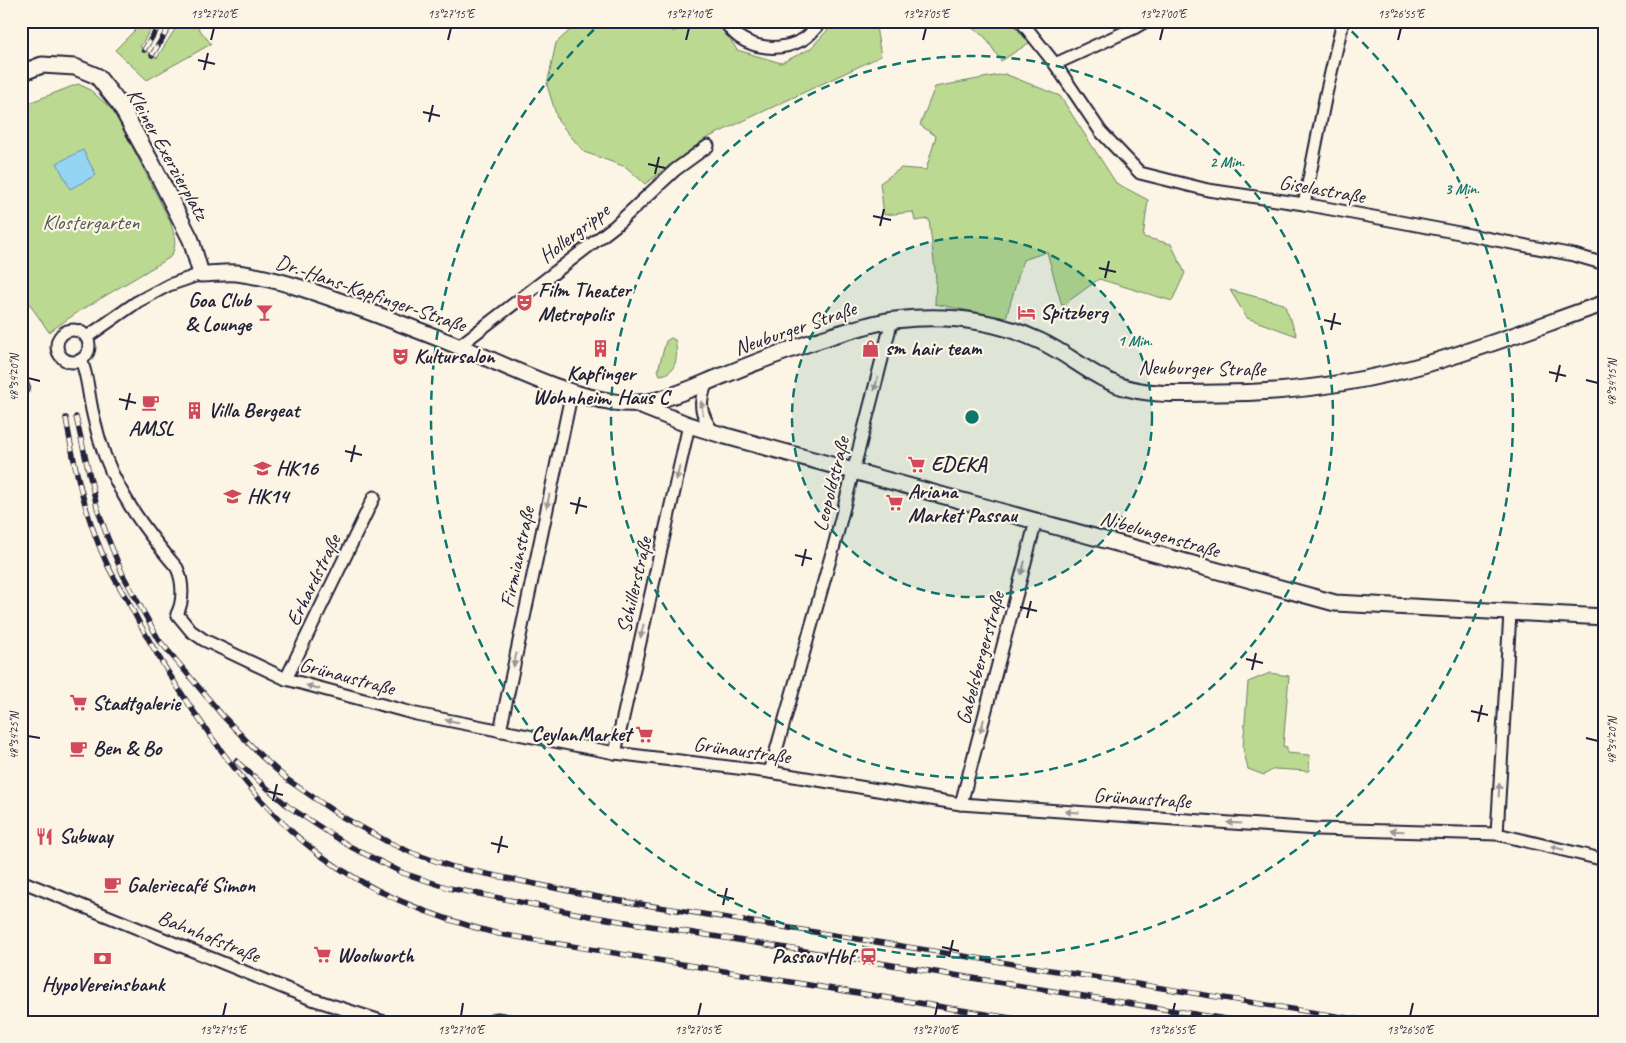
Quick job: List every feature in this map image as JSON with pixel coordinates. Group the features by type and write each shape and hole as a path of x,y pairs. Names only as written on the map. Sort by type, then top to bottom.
{"street":[{"path":"725,21 739,38 749,43 777,48 803,40 822,21"},
{"name":"Giselastraße","path":"1021,21 1055,64 1101,132 1140,172 1208,190 1304,204 1574,255 1605,264"},
{"path":"1055,64 1146,21"},
{"path":"1304,204 1343,21"},
{"name":"Kleiner Exerzierplatz","path":"21,73 42,66 67,66 75,67 98,76 120,105 155,169 191,240 200,274"},
{"name":"Hollergrippe","path":"459,346 615,226 675,170 708,146"},
{"name":"Dr.-Hans-Kapfinger-Straße","path":"87,337 137,302 168,285 200,274 233,272 269,278 323,295 599,400 635,404"},
{"name":"Neuburger Straße","path":"635,404 654,402 818,340 892,320 924,318 962,319 1004,327 1040,341 1105,380 1127,388 1150,392 1250,393 1310,388 1348,382 1429,364 1605,303"},
{"name":"Leopoldstraße","path":"770,772 835,542 892,320"},
{"path":"68,330 79,331 87,337 89,348 87,354 81,360 73,362 62,358 58,353 57,343 62,334 68,330"},
{"name":"Grünaustraße","path":"81,360 86,370 91,407 99,439 108,464 119,487 146,530 177,568 180,575 181,598 177,614 191,630 204,640 286,679 416,714 615,753 770,772 961,804 1318,829 1497,834 1605,860"},
{"path":"707,382 701,404 702,414 712,432"},
{"name":"Firmianstraße","path":"500,731 572,391"},
{"name":"Nibelungenstraße","path":"635,404 712,432 1335,603 1605,617"},
{"name":"Schillerstraße","path":"615,753 689,425"},
{"name":"Erhardstraße","path":"286,679 374,497"},
{"name":"Gabelsbergerstraße","path":"961,804 1036,521"},
{"path":"1497,834 1510,613"},
{"name":"Bahnhofstraße","path":"21,880 309,998 384,1022"},
{"path":"490,1022 497,1019 515,1022"}],"green space":[{"path":"144,21 156,21 140,47 157,58 180,21 193,21 211,44 147,80 115,50"},
{"path":"580,21 666,21 673,32 698,21 719,21 737,50 781,63 810,49 836,21 881,21 876,27 881,56 705,139 645,184 626,167 584,152 558,121 547,85 556,43"},
{"path":"962,21 1010,21 1029,43 1001,61 985,37"},
{"path":"1005,74 1060,96 1116,183 1148,200 1143,237 1171,244 1185,273 1172,301 1099,279 1062,306 1047,252 1023,260 1006,318 935,304 936,279 929,219 915,221 913,212 884,215 880,183 901,168 926,170 936,136 920,125 935,87"},
{"name":"Klostergarten","path":"78,84 89,89 114,111 170,221 175,245 169,258 78,312 49,332 21,292 21,106"},
{"path":"1230,290 1284,304 1297,336 1247,318"},
{"path":"671,338 675,340 676,345 675,362 670,371 660,375 658,370 666,341"},
{"path":"1270,673 1289,676 1283,746 1287,747 1287,753 1310,755 1309,771 1274,769 1264,775 1248,769 1243,748 1248,682"}],"water":[{"path":"83,150 96,175 70,189 57,163"}],"railway":[{"path":"144,50 162,21"},
{"path":"152,55 173,21"},
{"path":"76,417 97,507 107,536 123,575 159,640 222,715 262,757 288,780 339,815 388,842 412,853 453,867 603,898 1373,1022"},
{"path":"66,418 73,455 93,529 107,564 158,656 199,720 260,800 304,842 340,869 361,882 405,903 475,928 499,934 1034,1022"},
{"path":"236,761 289,807 351,847 403,873 449,888 595,917 1244,1022"}],"place":[{"name":"Film Theater Metropolis","path":"524,302"},
{"name":"Goa Club & Lounge","path":"265,312"},
{"name":"Spitzberg","path":"1026,312"},
{"name":"Kapfinger Wohnheim, Haus C","path":"601,348"},
{"name":"sm hair team","path":"871,348"},
{"name":"Kultursalon","path":"400,356"},
{"name":"AMSL","path":"151,403"},
{"name":"Villa Bergeat","path":"194,410"},
{"name":"EDEKA","path":"917,464"},
{"name":"HK16","path":"262,468"},
{"name":"HK14","path":"233,496"},
{"name":"Ariana Market Passau","path":"894,503"},
{"name":"Stadtgalerie","path":"78,703"},
{"name":"CeylanMarket","path":"645,734"},
{"name":"Ben & Bo","path":"79,748"},
{"name":"Subway","path":"45,836"},
{"name":"Galeriecafé Simon","path":"113,885"},
{"name":"Woolworth","path":"323,955"},
{"name":"Passau Hbf","path":"868,956"},
{"name":"HypoVereinsbank","path":"103,959"}]}
